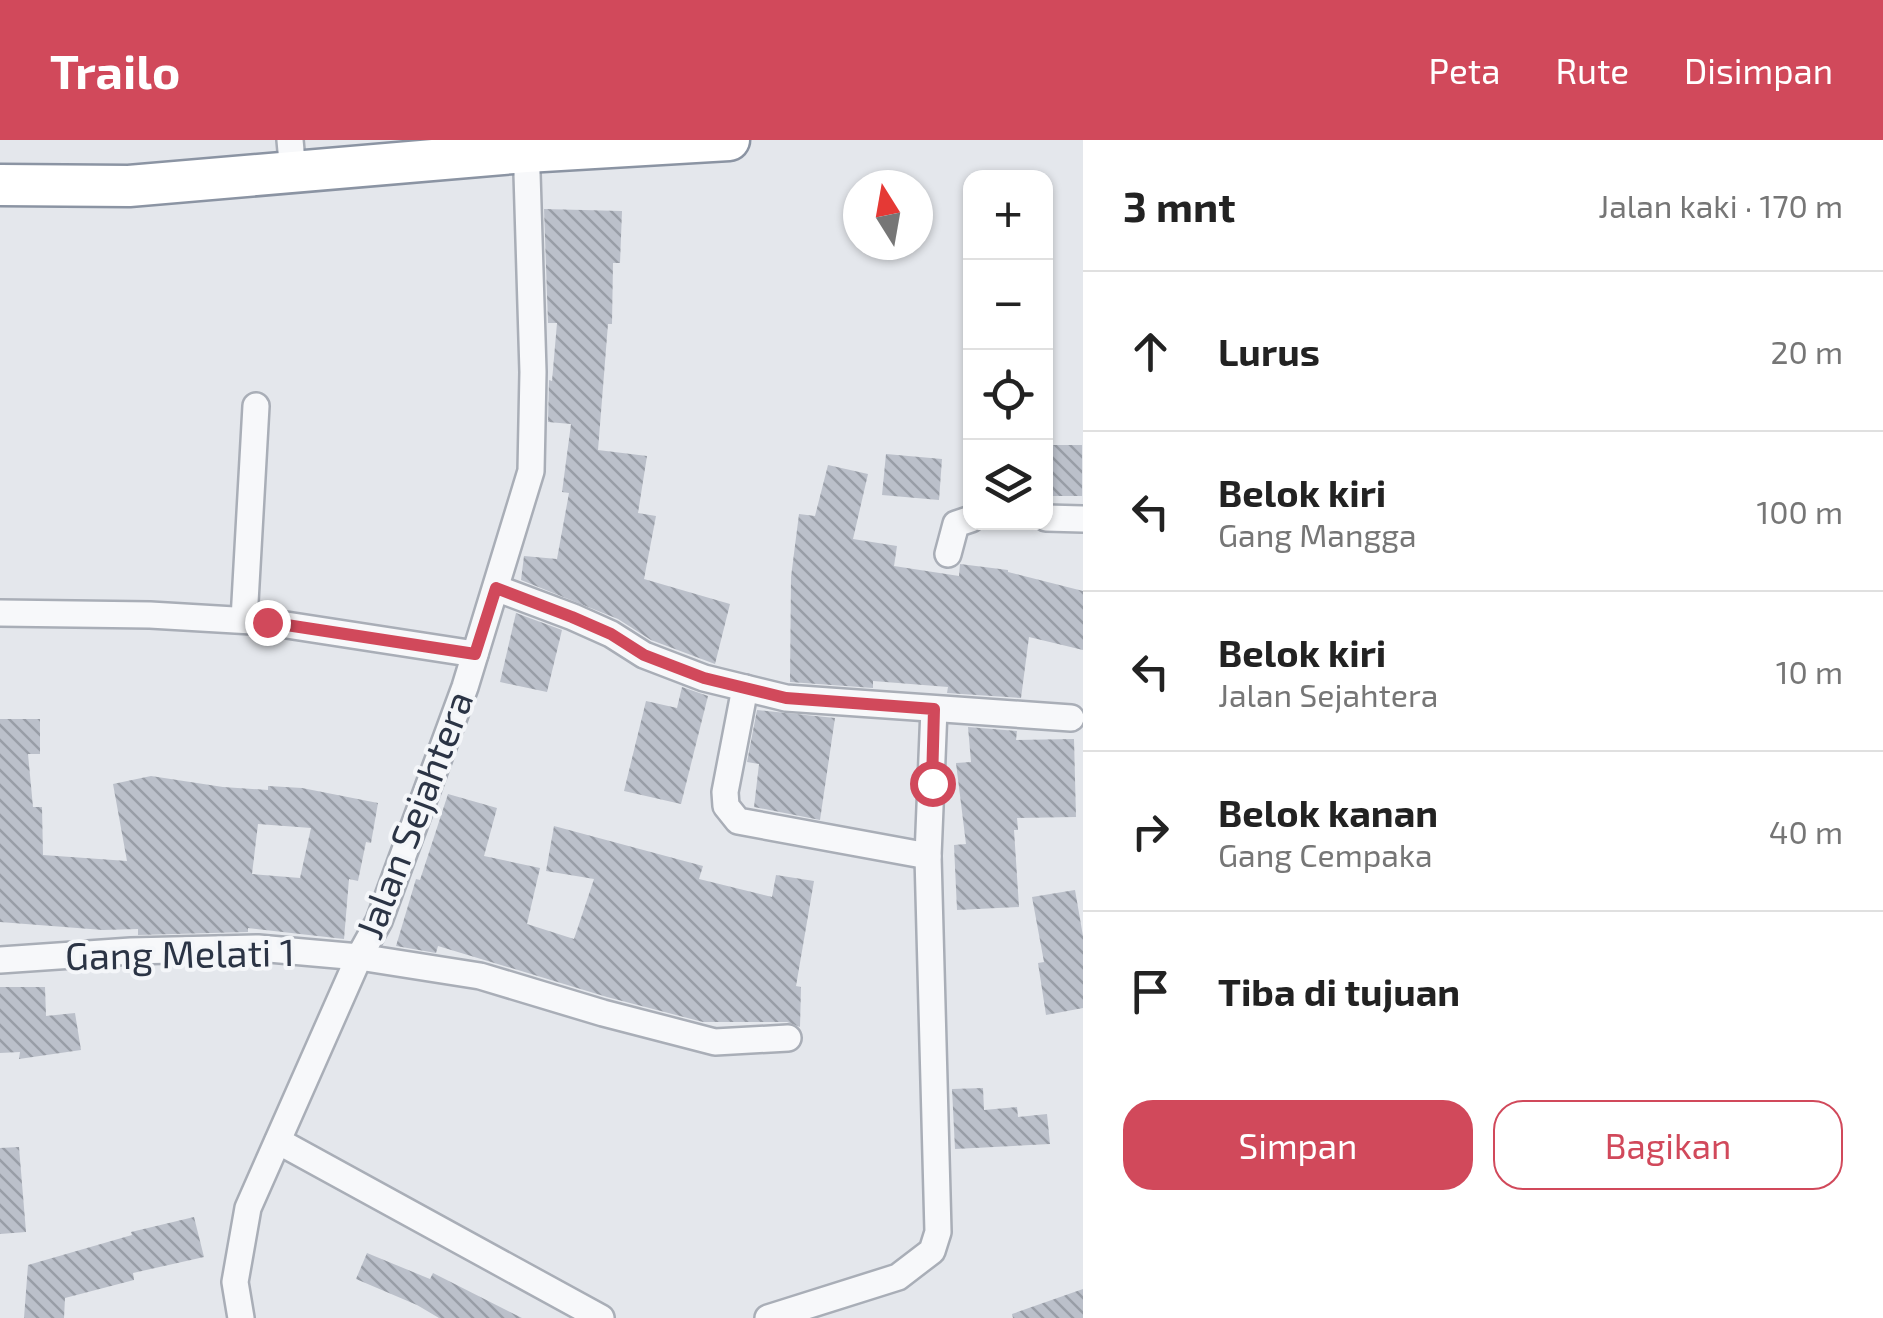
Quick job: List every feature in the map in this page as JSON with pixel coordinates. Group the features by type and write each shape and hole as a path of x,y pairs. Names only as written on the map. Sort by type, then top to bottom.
{"highway":[{"path":"0,185 129,186 291,157 729,140"}],"street":[{"name":"Jalan Sejahtera","path":"240,1318 235,1282 248,1208 359,957 379,921 475,654 531,471 533,372 526,146"},
{"path":"244,620 256,406"},
{"path":"1053,518 1083,519"},
{"path":"948,554 956,524 963,522"},
{"path":"496,588 611,634 644,655 704,678 786,698 1072,718"},
{"path":"0,613 244,620 475,654"},
{"path":"745,688 725,792 726,806 738,822 928,856"},
{"path":"768,1318 898,1278 932,1251 938,1232 928,856 934,709"},
{"name":"Gang Melati 1","path":"0,960 258,948 359,957 480,976 715,1042 788,1038"},
{"path":"278,1141 601,1318"}],"building":[{"path":"544,209 622,211 620,263 613,263 612,324 608,324 598,450 647,456 638,513 656,516 644,579 730,604 715,664 651,640 618,619 521,580 524,556 557,559 569,493 562,492 571,424 548,422 557,323 548,323"},
{"path":"1053,445 1082,445 1082,496 1053,496"},
{"path":"886,454 942,459 939,500 882,495"},
{"path":"828,465 868,474 853,539 897,546 894,566 959,576 960,564 1008,570 1083,591 1083,650 1029,637 1021,698 947,693 948,687 873,681 873,688 790,682 791,577 799,514 815,516"},
{"path":"516,613 562,630 547,692 500,682"},
{"path":"682,687 708,696 681,804 624,791 646,701 677,708"},
{"path":"757,710 835,718 820,820 754,807 759,764 747,762"},
{"path":"0,719 40,719 40,754 28,754 33,807 42,807 43,855 127,861 113,784 151,776 223,787 302,788 378,803 371,843 366,842 358,881 349,879 344,939 248,928 248,932 138,935 138,929 0,922","holes":["258,824 311,828 300,878 252,874"]},
{"path":"968,727 1017,731 1016,740 1074,739 1076,817 1017,818 1018,830 1014,830 1019,907 957,910 954,845 966,844 956,763 971,762"},
{"path":"448,794 497,808 484,856 540,868 527,924 574,939 594,879 546,871 554,826 703,866 699,879 772,897 776,875 814,881 796,986 801,987 800,1027 787,1022 703,1022 438,946 436,953 396,946"},
{"path":"1075,890 1083,936 1083,1008 1046,1015 1038,963 1044,962 1032,897"},
{"path":"0,987 45,987 46,1016 75,1013 81,1050 19,1059 20,1052 0,1053"},
{"path":"983,1088 984,1110 1017,1107 1018,1117 1047,1114 1050,1144 955,1149 952,1089"},
{"path":"19,1147 26,1232 0,1234 0,1148"},
{"path":"194,1217 204,1257 133,1273 134,1280 65,1298 64,1318 24,1318 28,1265 132,1235 131,1232"},
{"path":"367,1253 430,1279 433,1273 522,1318 439,1318 356,1279"},
{"path":"1083,1289 1083,1318 1013,1318 1012,1314"}],"route":[{"path":"267,622 475,654 496,588 572,617 611,634 644,655 704,678 786,698 934,709 932,783"}]}
